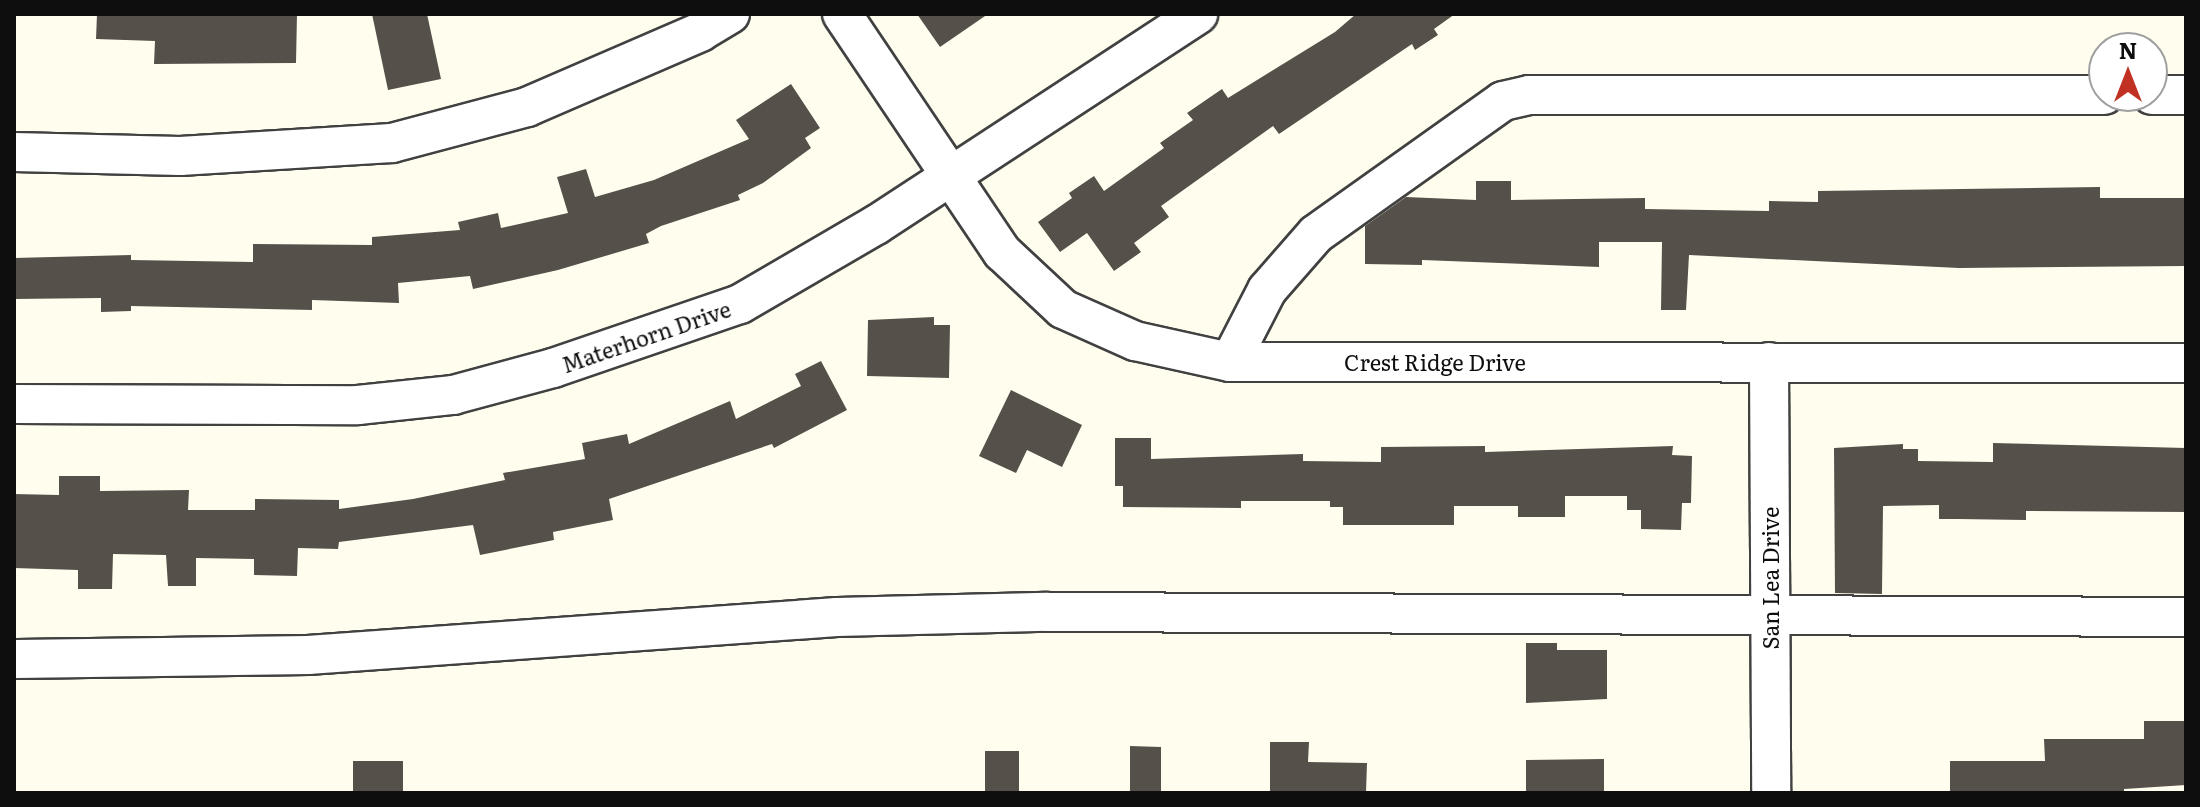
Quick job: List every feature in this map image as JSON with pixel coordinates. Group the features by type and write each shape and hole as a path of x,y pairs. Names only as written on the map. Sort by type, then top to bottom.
{"street":[{"path":"14,152 180,156 392,143 527,107 700,32 730,14"},
{"name":"Crest Ridge Drive","path":"842,14 1002,252 1063,309 1135,341 1230,362 2186,363"},
{"name":"Materhorn Drive","path":"14,404 358,405 453,395 553,368 740,304 950,178 1198,14"},
{"path":"1230,362 1267,290 1316,234 1503,101 1529,95 2088,95"},
{"name":"San Lea Drive","path":"1769,362 1771,793"},
{"path":"14,659 308,655 837,617 1032,612 1770,618 2186,617"}],"building":[{"path":"97,14 297,14 296,63 154,64 155,41 96,39"},
{"path":"372,14 427,14 441,79 388,90"},
{"path":"917,14 988,14 940,47"},
{"path":"1356,14 1455,14 1434,29 1438,35 1415,50 1412,44 1279,134 1273,126 1161,206 1169,217 1134,243 1141,252 1114,271 1087,233 1060,252 1038,222 1072,198 1069,193 1094,176 1104,191 1164,148 1160,143 1193,120 1187,113 1222,89 1228,98 1335,32"},
{"path":"791,84 820,128 805,138 811,148 763,183 738,195 740,200 661,226 646,234 649,243 558,270 473,289 470,276 398,283 399,303 312,300 312,310 131,306 131,311 101,312 101,298 14,299 14,258 131,255 131,260 253,262 253,244 372,245 372,237 460,230 458,222 498,213 501,228 568,213 557,177 586,169 595,197 654,180 749,139 736,120"},
{"path":"1476,181 1511,181 1511,200 1645,198 1645,209 1769,211 1769,201 1818,202 1818,191 2100,187 2100,198 2186,198 2186,266 1959,268 1689,255 1686,310 1661,310 1662,242 1599,242 1599,267 1422,260 1422,265 1365,264 1365,226 1406,197 1476,200"},
{"path":"934,317 934,325 950,325 949,378 867,376 868,320"},
{"path":"821,361 847,410 774,448 772,444 609,499 613,520 553,532 554,540 480,555 473,525 339,542 338,549 298,548 297,576 254,575 254,559 196,558 196,586 168,586 166,555 113,554 112,589 78,589 78,570 14,568 14,494 59,495 59,476 100,476 100,491 189,490 188,510 255,510 255,499 339,500 339,509 413,499 505,480 503,473 585,459 582,443 627,434 629,444 730,401 736,419 801,386 795,374"},
{"path":"1011,390 1082,425 1062,467 1027,450 1016,473 979,456"},
{"path":"1115,438 1151,438 1151,459 1303,454 1303,461 1381,462 1381,447 1485,446 1485,452 1673,446 1672,455 1692,456 1691,503 1682,503 1681,530 1641,529 1641,510 1627,510 1627,496 1565,496 1565,517 1518,517 1518,506 1454,506 1454,525 1343,525 1343,507 1330,507 1330,501 1241,501 1241,508 1123,507 1123,486 1115,486"},
{"path":"1993,443 2186,448 2186,512 2026,511 2026,520 1939,519 1939,505 1883,506 1882,594 1835,593 1834,448 1903,444 1903,449 1918,449 1918,461 1993,462"},
{"path":"1526,643 1557,643 1557,650 1607,650 1607,699 1526,703"},
{"path":"2144,721 2186,721 2186,785 2124,789 2124,793 1950,793 1950,761 2045,761 2044,739 2144,739"},
{"path":"1270,742 1309,742 1308,762 1367,763 1366,793 1270,793"},
{"path":"1130,746 1161,747 1161,793 1130,793"},
{"path":"985,751 1019,751 1019,793 985,793"},
{"path":"1604,759 1604,793 1526,793 1526,760"},
{"path":"353,761 403,761 403,793 353,793"}]}
